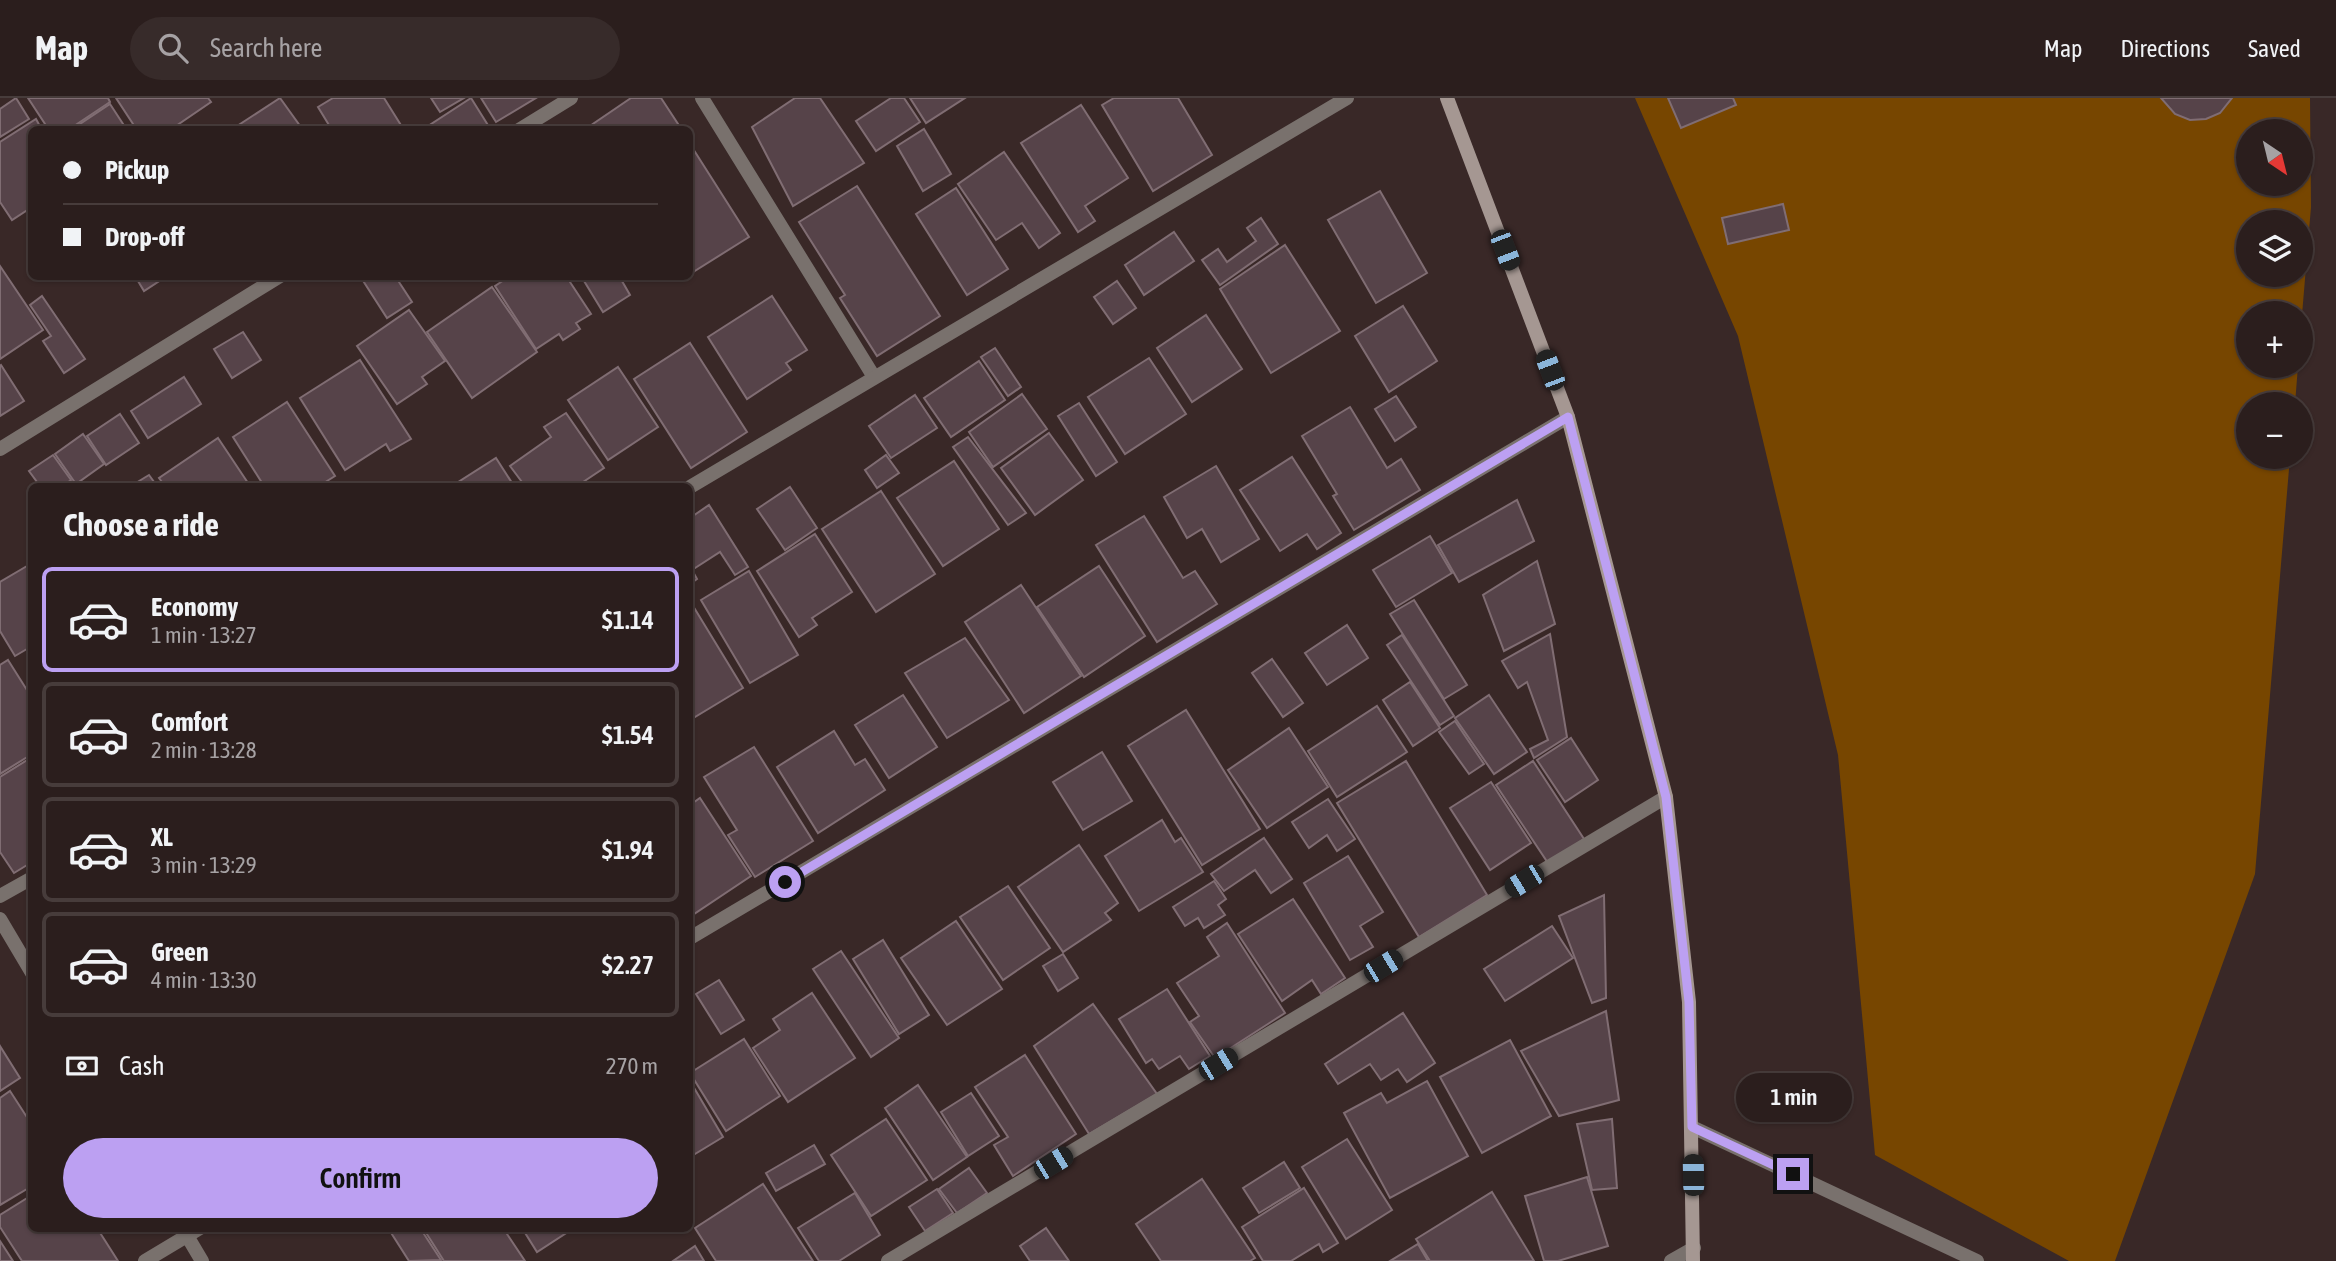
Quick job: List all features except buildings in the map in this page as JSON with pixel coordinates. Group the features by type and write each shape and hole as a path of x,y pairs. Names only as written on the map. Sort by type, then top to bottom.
{"main road":[{"path":"1447,98 1568,417 1666,797 1689,1002 1693,1254"}],"street":[{"path":"526,126 571,98"},
{"path":"702,98 874,377"},
{"path":"693,485 1347,98"},
{"path":"0,449 274,280"},
{"path":"693,936 1568,417"},
{"path":"888,1261 1666,797"},
{"path":"0,896 28,880"},
{"path":"0,919 28,965"},
{"path":"1692,1127 1977,1261"},
{"path":"145,1261 188,1232"},
{"path":"190,1232 202,1261"},
{"path":"1671,1261 1693,1254"}],"shaded area":[{"path":"1635,98 2310,98 2310,119 2236,119 2236,196 2311,196 2311,210 2236,210 2236,287 2304,287 2303,301 2236,301 2236,378 2297,378 2296,392 2236,392 2236,469 2289,469 2255,874 2115,1261 2069,1261 1875,1155 1838,755 1738,336"}],"route":[{"path":"785,882 1568,417 1666,797 1689,1002 1692,1127 1793,1174"}]}
